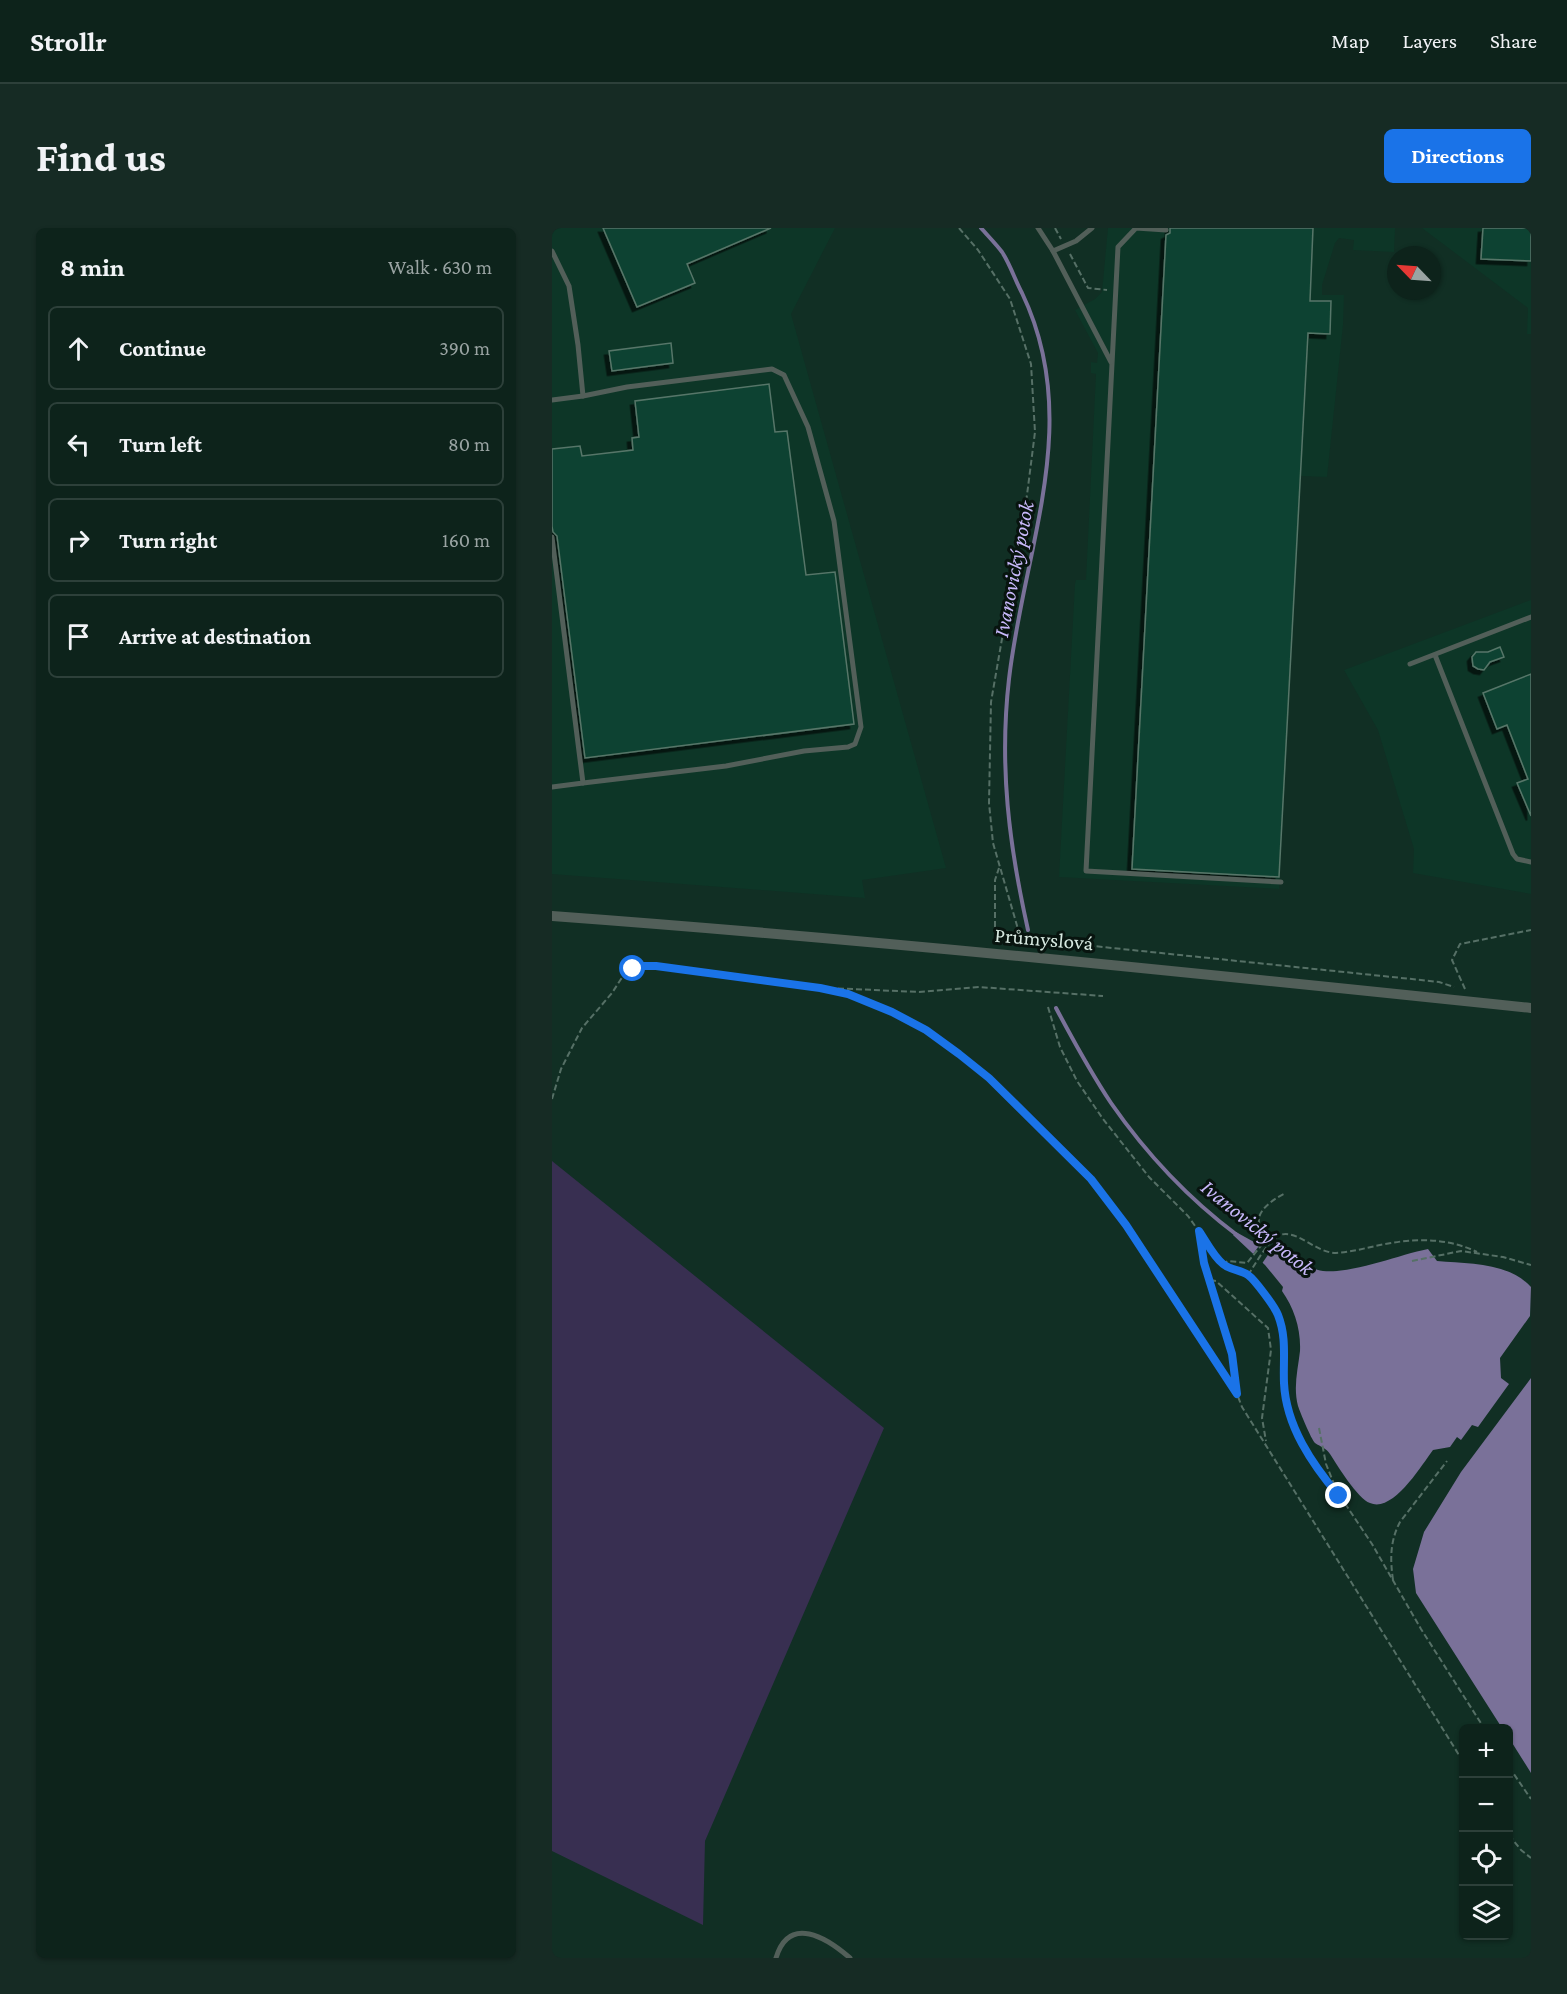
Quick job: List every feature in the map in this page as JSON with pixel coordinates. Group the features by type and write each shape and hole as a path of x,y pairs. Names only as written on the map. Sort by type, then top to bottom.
{"street":[{"name":"Průmyslová","path":"552,916 1049,958 1531,1008"}],"lane":[{"path":"1038,228 1053,251 1112,363"},
{"path":"1053,251 1076,241 1092,228"},
{"path":"1166,230 1136,228 1118,246 1086,871 1281,882"},
{"path":"552,250 569,286 583,396"},
{"path":"552,400 627,387 772,369 784,375 808,427 834,521 861,727 855,744 848,747 804,751 726,766 552,787"},
{"path":"552,537 583,783"},
{"path":"1410,664 1531,617"},
{"path":"1435,654 1513,854 1517,859 1531,862"},
{"path":"776,1958 779,1948 786,1940 794,1935 809,1933 826,1940 850,1958"}],"path":[{"path":"959,228 978,250 1010,299 1031,364 1035,432 1027,495 991,702 989,803 993,843 1018,929"},
{"path":"1055,228 1088,288 1116,290"},
{"path":"995,936 995,880 999,867"},
{"path":"1016,938 1439,982 1466,991 1452,960 1460,944 1531,930"},
{"path":"552,1099 561,1069 582,1028 612,993 623,976 640,966 656,966 820,988 919,992 980,987 1103,996"},
{"path":"820,988 868,1001 926,1030 1004,1092 1091,1179 1126,1225 1237,1394 1253,1425 1459,1754"},
{"path":"1048,1007 1060,1047 1077,1081 1102,1119 1137,1163 1188,1216 1222,1264 1248,1275 1273,1305 1281,1322 1285,1344 1286,1399 1296,1431 1321,1475 1339,1496 1372,1544 1482,1724"},
{"path":"1222,1264 1228,1261 1247,1263 1266,1235 1259,1222 1260,1217 1271,1201 1286,1193"},
{"path":"1199,1231 1204,1263 1232,1354 1237,1394"},
{"path":"1248,1275 1269,1246 1279,1236 1287,1234 1329,1252 1432,1240 1531,1265"},
{"path":"1412,1261 1448,1253 1477,1252"},
{"path":"1210,1280 1216,1281 1268,1328 1272,1350 1262,1418 1266,1443"},
{"path":"1319,1428 1326,1464 1339,1496"},
{"path":"1394,1583 1391,1553 1395,1532 1400,1522 1447,1461"},
{"path":"1513,1773 1531,1799"},
{"path":"1513,1840 1531,1858"}],"shaded area":[{"path":"552,228 835,228 791,314 946,868 862,880 865,898 552,874"},
{"path":"1108,228 1395,228 1394,246 1387,246 1387,252 1353,250 1354,240 1339,238 1335,243 1322,285 1322,295 1344,295 1343,325 1327,477 1301,476 1279,889 1059,877 1075,584 1076,580 1086,580 1096,374 1091,373 1091,362 1097,363 1098,353 1075,310 1095,299 1102,292"},
{"path":"1422,228 1531,228 1531,334 1527,334 1528,308"},
{"path":"1531,600 1531,894 1413,873 1414,849 1378,730 1344,670"},
{"path":"552,1161 884,1428 705,1841 703,1925 552,1851"},
{"path":"1236,1232 1274,1253 1323,1271 1347,1270 1428,1249 1437,1261 1487,1266 1522,1279 1531,1287 1530,1316 1500,1358 1501,1378 1509,1384 1478,1427 1472,1425 1461,1440 1457,1437 1450,1447 1433,1450 1397,1495 1379,1504 1370,1503 1354,1489 1328,1452 1315,1443 1311,1436 1297,1399 1300,1343 1293,1312 1282,1291 1283,1287 1265,1265 1233,1235"},
{"path":"1531,1378 1531,1773 1513,1744 1513,1724 1499,1724 1416,1593 1413,1569 1424,1532 1461,1472"}],"pier":[{"path":"1261,1243 1272,1249 1261,1265 1251,1257"}],"building":[{"path":"603,228 771,228 687,264 695,283 637,307"},
{"path":"1170,228 1313,228 1310,301 1331,301 1330,334 1308,333 1279,877 1132,869 1166,235 1170,233"},
{"path":"1483,228 1531,228 1531,261 1481,259"},
{"path":"671,343 673,363 612,371 609,351"},
{"path":"769,384 775,432 787,431 806,575 835,572 854,724 585,758 557,536 552,526 552,449 580,446 582,456 633,450 632,438 639,437 635,401"},
{"path":"1500,647 1504,657 1490,662 1484,670 1473,666 1472,657 1476,652 1488,652"},
{"path":"1531,674 1531,816 1517,783 1528,779 1507,725 1497,729 1483,693"}],"waterway":[{"name":"Ivanovický potok","path":"981,228 1002,252 1022,293 1040,341 1048,389 1049,437 1044,485 1016,630 1006,711 1006,774 1011,836 1028,930"},
{"name":"Ivanovický potok","path":"1056,1008 1104,1092 1138,1139 1185,1190 1237,1235"}],"route":[{"path":"633,969 640,966 656,966 820,988 868,1001 926,1030 989,1078 1091,1179 1126,1225 1237,1394 1232,1354 1204,1263 1199,1231 1222,1264 1248,1275 1277,1312 1285,1344 1284,1382 1290,1414 1308,1454 1321,1475 1339,1496"}]}
